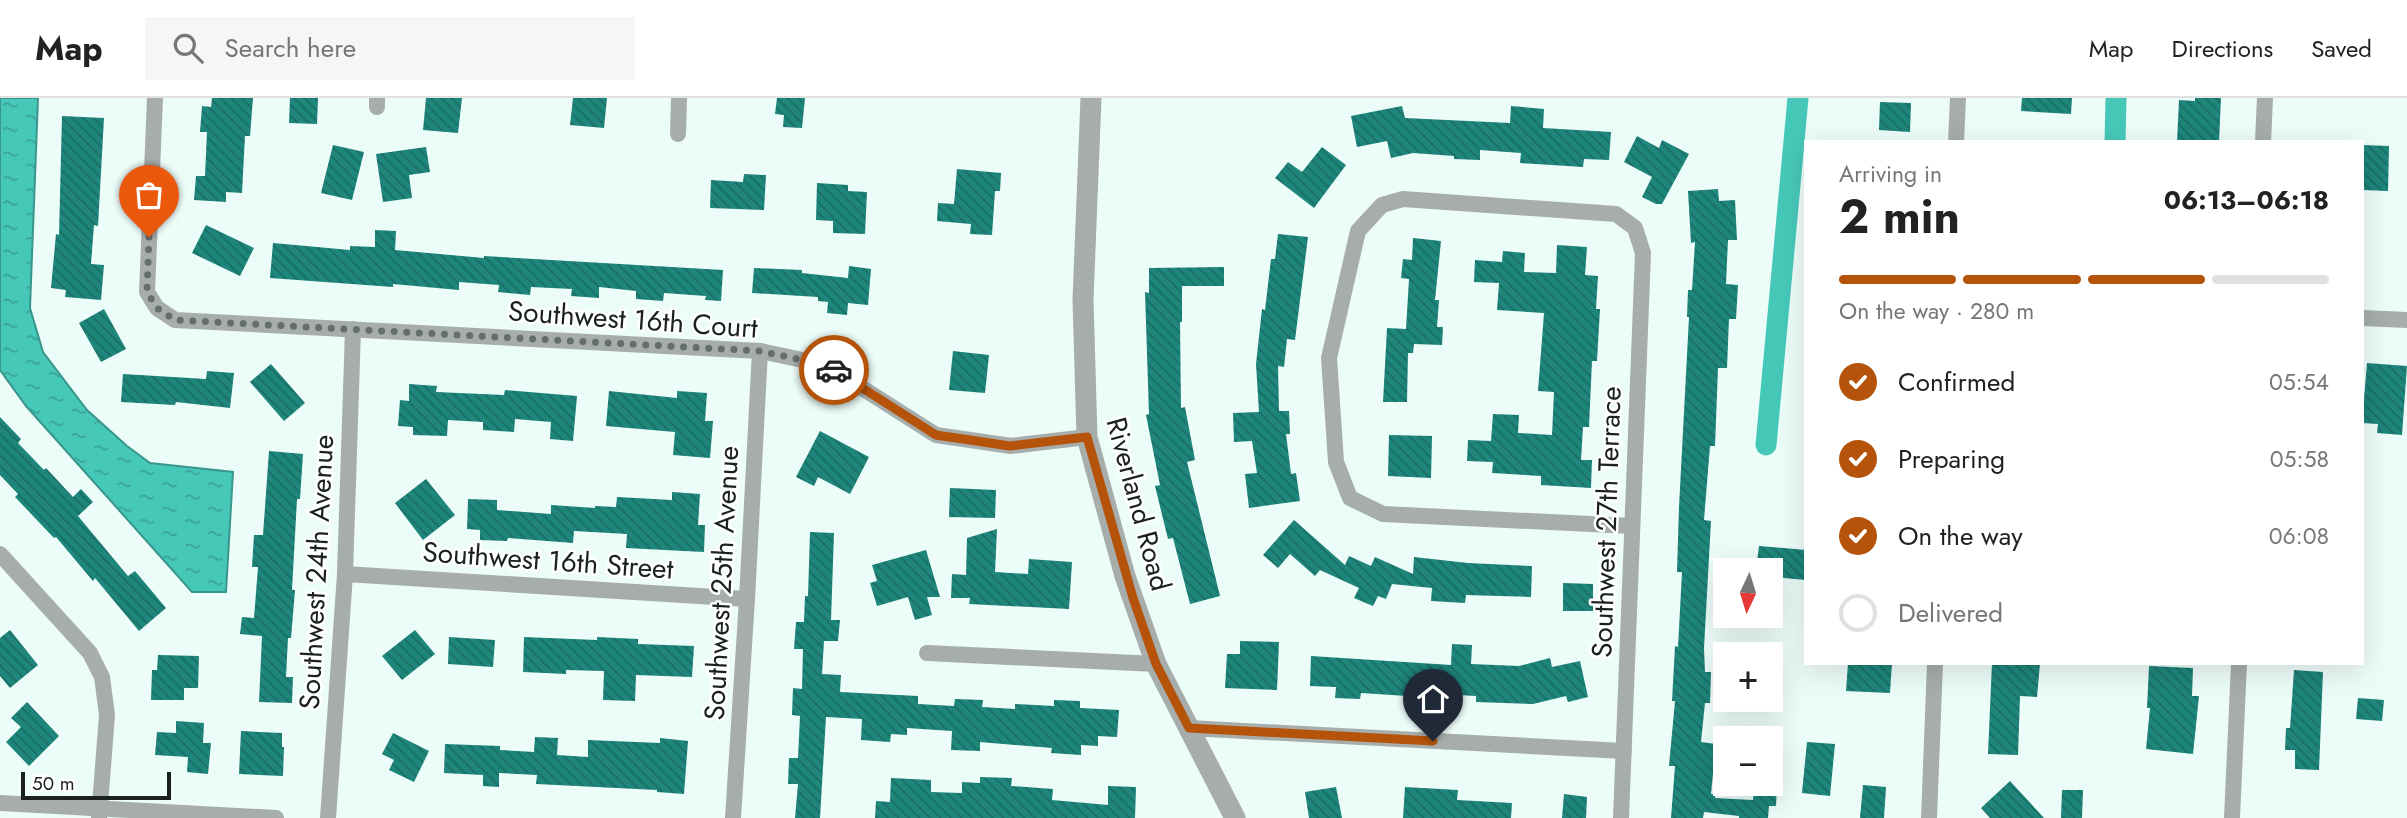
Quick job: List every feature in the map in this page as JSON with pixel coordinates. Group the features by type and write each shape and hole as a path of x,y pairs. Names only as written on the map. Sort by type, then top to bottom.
{"street":[{"name":"Southwest 16th Court","path":"155,98 147,292 157,308 175,320 760,351 826,365 936,435 1010,446 1087,437"},
{"path":"678,134 679,98"},
{"name":"Riverland Road","path":"1091,98 1083,300 1087,437 1125,576 1156,664 1235,818"},
{"path":"1956,140 1958,98"},
{"path":"2263,140 2265,98"},
{"name":"Southwest 27th Terrace","path":"1621,818 1643,253 1635,228 1616,214 1403,198 1381,205 1357,231 1329,358 1336,462 1350,498 1383,514 1632,526"},
{"path":"2364,318 2407,320"},
{"name":"Southwest 24th Avenue","path":"328,818 345,574 353,328"},
{"name":"Southwest 25th Avenue","path":"733,818 760,351"},
{"path":"0,554 90,653 102,677 107,715 100,813"},
{"name":"Southwest 16th Street","path":"345,574 747,599"},
{"path":"927,653 1156,664"},
{"path":"1929,818 1935,665"},
{"path":"2232,818 2239,665"},
{"path":"1189,728 1624,751"},
{"path":"0,803 100,813 276,818"}],"water":[{"path":"0,98 38,98 30,308 43,352 87,410 150,463 233,472 226,592 192,592 26,406 0,370"}],"building":[{"path":"212,98 253,98 250,136 245,136 242,193 226,192 226,202 194,200 196,176 205,176 207,132 200,132 202,106 211,107"},
{"path":"290,98 318,98 317,124 289,123"},
{"path":"426,98 462,98 458,133 423,130"},
{"path":"573,98 607,98 604,128 570,125"},
{"path":"777,98 805,98 802,128 783,127 784,115 775,114"},
{"path":"2022,98 2072,98 2071,114 2021,111"},
{"path":"2195,98 2221,98 2219,140 2177,140 2179,100 2195,101"},
{"path":"1880,102 1911,103 1910,132 1879,130"},
{"path":"1402,106 1405,118 1510,123 1511,106 1544,109 1543,128 1611,132 1609,160 1584,159 1583,167 1520,163 1521,153 1480,150 1480,160 1413,153 1391,158 1387,141 1357,147 1351,116"},
{"path":"62,116 104,118 98,226 94,225 91,264 104,265 101,300 65,297 66,290 51,288 56,234 59,235"},
{"path":"1637,136 1659,148 1662,140 1689,154 1662,204 1642,197 1652,177 1624,162"},
{"path":"333,145 364,152 352,200 321,193"},
{"path":"2364,145 2389,146 2388,191 2364,190"},
{"path":"426,147 430,172 409,175 412,198 383,202 376,154"},
{"path":"1322,147 1346,165 1314,208 1275,178 1288,162 1302,172"},
{"path":"957,169 1001,173 1000,191 995,191 992,235 970,234 971,224 937,221 938,203 954,204"},
{"path":"744,174 766,175 764,210 710,208 711,180 743,182"},
{"path":"817,183 848,185 848,191 867,192 865,234 833,233 833,221 816,220"},
{"path":"1718,189 1719,201 1735,200 1737,240 1728,240 1726,284 1738,285 1736,319 1729,319 1727,368 1718,368 1715,446 1710,446 1704,520 1711,521 1704,648 1705,672 1711,672 1710,703 1705,703 1701,742 1713,744 1711,794 1715,798 1753,800 1753,796 1776,796 1776,806 1769,806 1768,818 1739,818 1704,812 1703,818 1671,818 1675,766 1669,766 1682,572 1677,572 1688,290 1692,290 1695,242 1691,243 1688,191"},
{"path":"206,225 254,248 240,276 192,253"},
{"path":"375,230 396,231 395,250 484,258 723,270 721,301 705,300 706,296 664,293 663,301 636,299 636,291 599,287 599,298 571,296 572,289 531,287 530,295 498,292 499,285 459,282 459,290 270,278 273,243 350,250 350,246 375,247"},
{"path":"1278,234 1308,237 1295,340 1287,339 1284,367 1278,366 1279,411 1289,411 1290,434 1286,434 1291,474 1296,473 1300,501 1249,508 1245,474 1257,473 1252,441 1234,442 1233,413 1259,412 1256,364 1262,309 1265,310 1271,259 1275,259"},
{"path":"1413,238 1441,241 1435,300 1439,300 1437,327 1443,327 1442,345 1414,344 1413,353 1408,353 1407,402 1383,402 1387,328 1406,329 1409,279 1401,278 1403,259 1412,260"},
{"path":"1557,245 1587,247 1585,275 1598,276 1596,309 1600,309 1597,361 1592,361 1589,427 1583,427 1581,460 1592,460 1591,488 1541,485 1541,476 1492,473 1493,462 1467,461 1468,440 1491,441 1493,414 1519,415 1518,433 1552,435 1554,392 1538,391 1544,313 1497,310 1499,283 1474,282 1475,260 1502,262 1503,251 1525,253 1524,272 1556,273"},
{"path":"849,266 871,269 868,305 848,303 847,315 827,313 828,302 818,301 818,297 752,293 754,268 802,270 802,273 848,278"},
{"path":"1224,267 1224,286 1182,286 1181,408 1185,407 1195,460 1187,462 1220,596 1190,604 1173,538 1168,539 1155,486 1160,485 1146,415 1149,414 1145,292 1149,293 1149,268"},
{"path":"104,309 126,349 101,362 79,323"},
{"path":"953,351 989,355 985,393 949,390"},
{"path":"2367,363 2407,366 2402,435 2377,433 2378,424 2364,423"},
{"path":"271,364 305,403 284,421 250,382"},
{"path":"207,371 234,373 230,408 176,402 175,405 121,402 123,374 206,379"},
{"path":"409,384 437,386 436,392 504,395 505,390 577,396 573,441 550,439 551,422 515,419 514,432 483,430 483,422 448,420 447,436 413,435 413,427 398,426 400,400 409,401"},
{"path":"609,391 677,398 677,391 707,393 705,421 713,421 710,458 673,455 675,432 606,426"},
{"path":"0,417 21,439 18,443 73,497 81,489 93,502 78,516 128,576 135,571 166,608 139,631 95,578 93,581 56,537 54,538 15,497 18,494 0,475"},
{"path":"820,431 869,457 850,494 818,477 814,486 796,477"},
{"path":"1389,435 1432,436 1431,478 1388,476"},
{"path":"269,451 303,454 300,499 297,499 292,590 295,590 286,677 293,677 292,703 259,702 262,636 240,634 242,617 254,618 258,567 252,567 254,535 263,535"},
{"path":"426,479 455,515 423,540 395,503"},
{"path":"950,488 996,490 995,518 949,517"},
{"path":"672,492 700,494 698,525 705,525 704,552 626,548 627,534 574,531 573,543 508,538 507,541 480,540 480,530 467,529 468,499 497,500 497,510 551,514 551,505 616,507 617,497 672,500"},
{"path":"1294,520 1345,565 1349,556 1371,566 1375,557 1413,574 1414,557 1532,566 1531,597 1466,595 1465,603 1431,601 1432,588 1392,584 1386,599 1378,596 1373,606 1354,598 1359,588 1320,570 1315,576 1290,554 1278,568 1263,555"},
{"path":"997,529 995,572 1028,574 1029,559 1072,562 1069,609 969,604 970,598 951,598 952,574 966,575 967,538"},
{"path":"810,532 834,533 831,620 840,620 838,641 824,641 822,674 841,675 840,692 918,696 918,704 954,706 955,699 983,700 982,707 1015,709 1015,704 1054,706 1054,700 1080,701 1080,708 1119,710 1117,737 1098,736 1098,746 1081,745 1081,755 1051,753 1052,748 980,742 980,751 951,750 952,731 907,728 907,735 891,734 890,742 861,740 862,719 826,717 820,818 795,818 798,784 788,784 789,758 798,758 800,716 792,715 793,688 802,689 803,649 794,649 796,622 804,622 805,596 808,596"},
{"path":"1759,546 1804,550 1804,580 1783,578 1783,558 1758,558"},
{"path":"926,550 940,597 927,597 932,615 915,620 908,597 877,606 870,583 877,581 872,565"},
{"path":"1563,583 1593,584 1593,611 1563,611"},
{"path":"10,630 38,665 10,688 0,676 0,638"},
{"path":"415,630 435,654 402,680 382,656"},
{"path":"449,637 495,640 493,667 448,664"},
{"path":"524,637 638,639 638,644 694,646 692,677 636,675 635,701 603,700 604,671 566,670 566,674 523,672"},
{"path":"1240,641 1279,642 1277,690 1225,688 1227,654 1240,654"},
{"path":"1452,644 1472,645 1471,664 1519,666 1550,658 1552,667 1580,661 1588,697 1568,702 1566,696 1533,704 1476,702 1476,696 1439,694 1438,698 1361,693 1360,699 1335,698 1336,687 1310,686 1311,656 1451,665"},
{"path":"158,655 199,656 198,688 184,688 184,700 151,700 152,670 157,670"},
{"path":"1848,665 1892,665 1890,693 1846,691"},
{"path":"1992,665 2040,665 2037,697 2020,696 2018,755 1988,754"},
{"path":"2149,666 2193,668 2192,696 2199,696 2193,754 2146,749 2150,708 2147,708"},
{"path":"2294,670 2323,672 2319,770 2295,769 2295,750 2285,750 2286,728 2290,728"},
{"path":"2358,698 2384,700 2382,721 2356,719"},
{"path":"27,702 59,736 29,766 6,742 21,727 11,718"},
{"path":"176,721 204,723 203,743 211,743 208,774 187,772 188,757 155,755 157,732 176,733"},
{"path":"241,731 282,733 283,776 239,774"},
{"path":"393,733 429,751 414,782 389,770 394,760 382,754"},
{"path":"535,737 558,738 557,755 588,757 588,740 660,743 660,738 688,741 684,794 657,790 536,784 537,775 499,773 499,787 483,786 483,775 444,773 445,744 500,746 500,750 534,752"},
{"path":"1807,742 1835,744 1830,796 1802,793"},
{"path":"980,777 1012,778 1011,786 1053,789 1052,800 1108,805 1108,786 1136,787 1135,818 875,818 876,801 890,802 891,778 931,780 931,792 962,793 962,782 980,783"},
{"path":"2010,781 2044,818 1990,818 1981,808"},
{"path":"1863,785 1886,787 1884,818 1860,818"},
{"path":"1336,787 1342,818 1309,818 1305,792"},
{"path":"1405,787 1458,790 1457,800 1512,803 1511,818 1403,818"},
{"path":"2062,790 2083,790 2082,818 2061,818"},
{"path":"1564,794 1587,797 1586,818 1562,818"}],"waterway":[{"path":"1766,445 1798,98"},
{"path":"2115,140 2116,98"}],"way so far":[{"path":"149,237 147,292 157,308 175,320 760,351 826,365 834,370"}],"route":[{"path":"834,370 936,435 1010,446 1087,437 1125,576 1156,664 1189,728 1433,741"}]}
